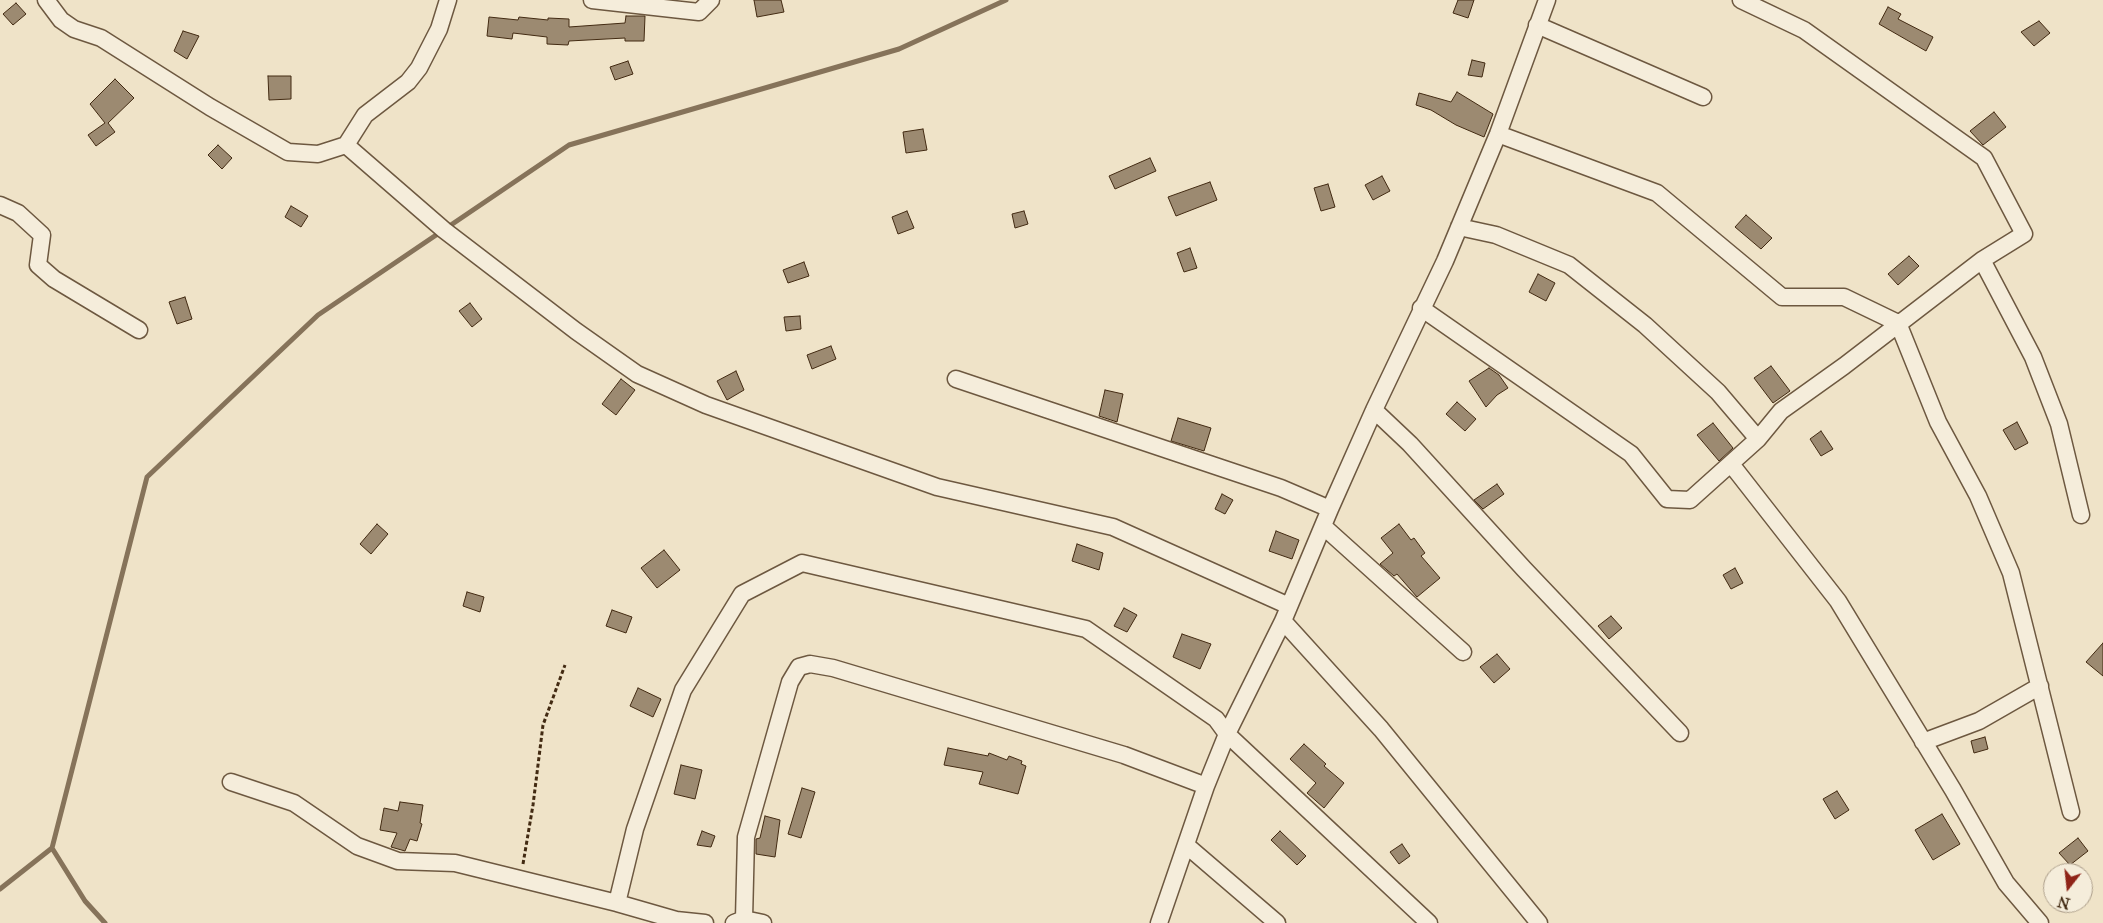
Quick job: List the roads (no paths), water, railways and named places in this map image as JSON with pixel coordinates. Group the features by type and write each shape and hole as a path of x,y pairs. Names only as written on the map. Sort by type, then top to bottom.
{"street":[{"path":"46,0 61,20 74,29 101,38 210,107 288,152 318,154 346,144 365,115 408,82 419,68 439,30 448,0"},
{"path":"592,0 700,12 711,0"},
{"path":"1159,923 1206,786 1227,734 1283,621 1374,410 1445,261 1498,134 1547,0"},
{"path":"1421,308 1631,454 1667,499 1690,500 1758,439 1781,411 1844,366 1982,260 2024,234 1984,158 1804,30 1741,0"},
{"path":"1538,25 1703,97"},
{"path":"1498,134 1657,193 1782,297 1844,297 1898,323 1938,422 1978,496 2011,573 2071,812"},
{"path":"346,144 444,230 576,332 637,374 706,405 937,488 1113,527 1289,606"},
{"path":"0,205 18,212 42,235 38,265 54,280 139,330"},
{"path":"1458,227 1496,236 1569,266 1645,325 1718,392 1758,439"},
{"path":"1982,260 2033,357 2059,424 2082,515"},
{"path":"956,379 1281,488 1330,509"},
{"path":"1374,410 1410,444 1524,569 1680,733"},
{"path":"1731,464 1838,601 1953,790 2006,883 2040,923"},
{"path":"1323,526 1462,652"},
{"path":"617,903 635,829 683,690 742,594 802,563 1086,629 1216,719 1227,734 1429,923"},
{"path":"1283,621 1381,729 1539,923"},
{"path":"763,923 739,921 746,837 790,682 799,667 810,664 832,668 1124,755 1206,786"},
{"path":"1923,742 1979,721 2040,686"},
{"path":"231,782 294,803 357,846 398,862 455,863 617,903 676,920 704,923"},
{"path":"1186,845 1277,923"}],"waterway":[{"path":"0,889 52,848 147,477 318,315 569,145 899,49 1006,0"},
{"path":"52,848 85,901 105,923"}]}
